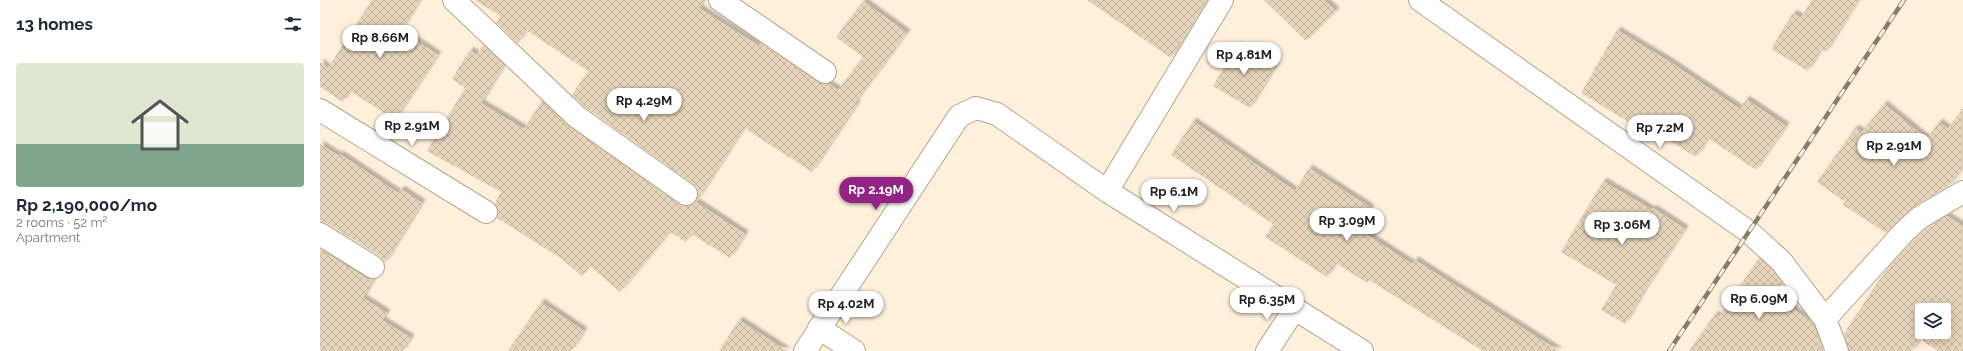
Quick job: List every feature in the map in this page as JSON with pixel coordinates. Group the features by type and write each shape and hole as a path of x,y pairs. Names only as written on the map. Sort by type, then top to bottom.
{"street":[{"path":"454,0 577,117 686,194"},
{"path":"720,0 825,72"},
{"path":"1107,191 1222,0"},
{"path":"1420,0 1749,232 1781,261 1825,320 1837,351"},
{"path":"805,351 959,116 976,108 997,114 1107,191 1294,310 1362,351"},
{"path":"320,110 486,212"},
{"path":"1825,320 1904,232 1920,218 1963,192"},
{"path":"320,234 372,267"},
{"path":"1267,351 1294,310"},
{"path":"819,328 854,351"}],"building":[{"path":"372,0 420,0 401,31 438,55 395,120 350,91 343,102 320,87 320,62 328,68"},
{"path":"475,0 704,0 699,8 759,46 761,43 818,82 829,84 838,90 863,57 836,37 863,1 907,33 855,103 857,104 812,172 744,128 696,202 698,196 697,188 693,184 585,107 572,95 588,71 526,30 518,43 496,23 500,16"},
{"path":"1087,0 1207,0 1171,58"},
{"path":"1264,0 1324,0 1336,11 1306,41"},
{"path":"1812,0 1858,0 1826,52 1821,49 1808,71 1771,49 1793,13 1801,18"},
{"path":"1617,30 1670,62 1740,109 1746,99 1786,126 1756,170 1708,138 1696,157 1635,120 1632,124 1581,93"},
{"path":"483,45 504,65 481,103 524,129 542,101 570,127 679,204 685,206 696,202 745,234 730,258 691,234 686,242 670,232 620,292 590,266 582,276 559,257 497,218 498,212 495,203 501,192 427,151 465,88 452,79 470,50 477,55"},
{"path":"1238,45 1275,67 1250,108 1213,86"},
{"path":"1884,104 1927,139 1939,122 1948,129 1963,108 1963,167 1950,185 1911,209 1886,233 1843,205 1845,202 1817,182 1855,128 1862,132"},
{"path":"1193,121 1295,191 1309,168 1371,208 1358,229 1412,264 1415,260 1559,351 1483,351 1369,280 1367,283 1336,263 1327,277 1265,237 1273,224 1171,155"},
{"path":"320,144 339,156 340,154 398,193 401,189 422,203 385,263 380,256 327,223 320,222"},
{"path":"1603,181 1652,210 1653,208 1685,229 1646,288 1625,324 1601,310 1616,285 1561,252"},
{"path":"1947,216 1963,226 1963,351 1938,351 1920,339 1912,351 1849,351 1844,334 1889,267 1927,228"},
{"path":"320,249 366,278 374,279 363,298 387,313 382,320 411,338 403,351 320,351"},
{"path":"1759,258 1772,269 1782,283 1773,295 1812,322 1824,351 1689,351 1715,314 1719,317"},
{"path":"541,302 584,331 571,351 508,351"},
{"path":"739,320 787,351 719,351"}],"railway":[{"path":"1669,351 1904,0"}]}
